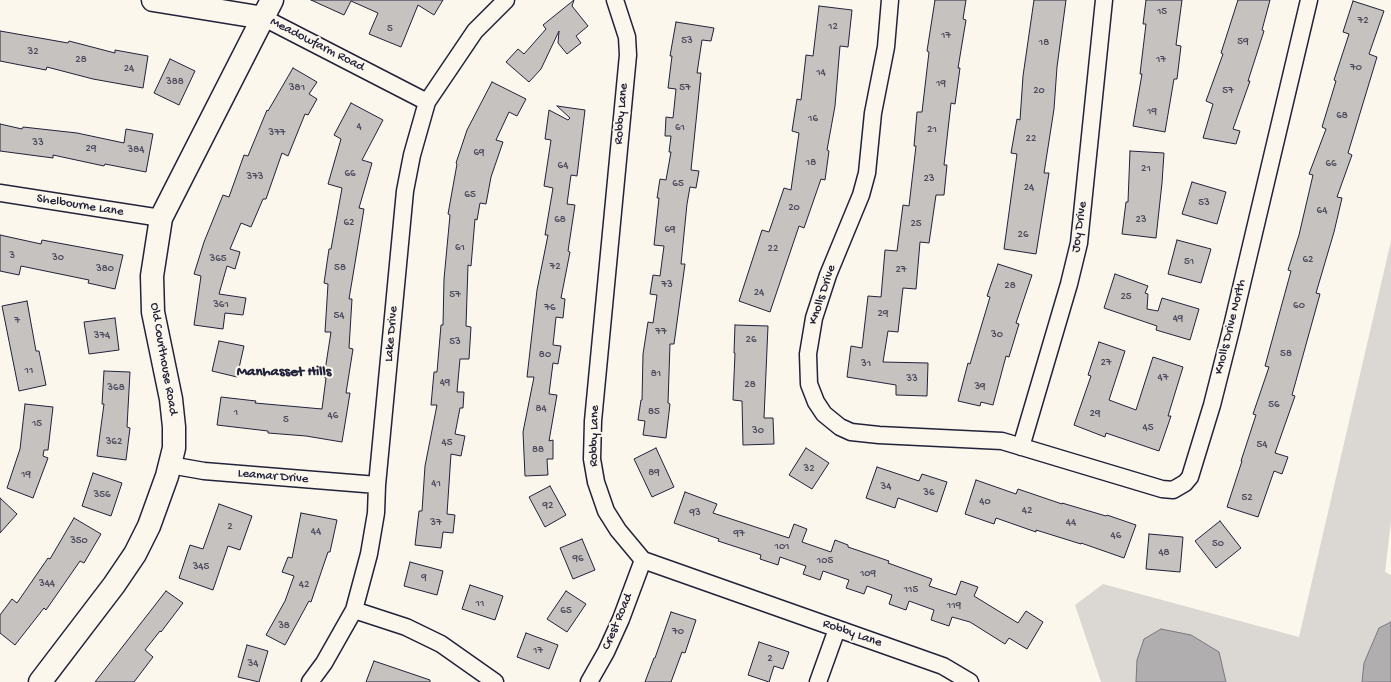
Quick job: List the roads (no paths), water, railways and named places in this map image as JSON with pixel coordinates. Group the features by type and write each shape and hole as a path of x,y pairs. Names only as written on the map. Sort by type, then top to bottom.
{"street":[{"name":"Meadowfarm Road","path":"153,0 268,9 427,102"},
{"name":"Lake Drive","path":"310,682 324,663 354,610 369,554 376,512 377,485 405,191 412,155 427,102 475,31 506,0"},
{"name":"Robby Lane","path":"615,0 624,23 627,37 628,55 593,421 592,459 596,482 606,511 618,530 643,560 943,666 970,682"},
{"name":"Knolls Drive","path":"890,0 886,47 873,113 867,174 861,195 828,275 814,318 808,354 809,384 816,402 824,414 840,427 851,432 879,435 1002,441 1021,447"},
{"name":"Joy Drive","path":"1021,447 1069,284 1079,243 1104,0"},
{"name":"Knolls Drive North","path":"1021,447 1162,489 1173,490 1185,483 1190,477 1212,405 1232,326 1309,0"},
{"name":"Old Courthouse Road","path":"40,682 114,585 135,554 149,526 170,465 174,448 174,427 171,400 152,312 152,276 161,218 268,9"},
{"name":"Shelbourne Lane","path":"0,193 161,218"},
{"name":"Leamar Drive","path":"170,465 204,471 377,485"},
{"name":"Crest Road","path":"589,682 606,652 621,619 643,560"},
{"path":"354,610 406,627 441,644 495,682"},
{"path":"818,682 837,629"}],"district":[{"name":"Manhasset Hills","path":"284,373"}]}
